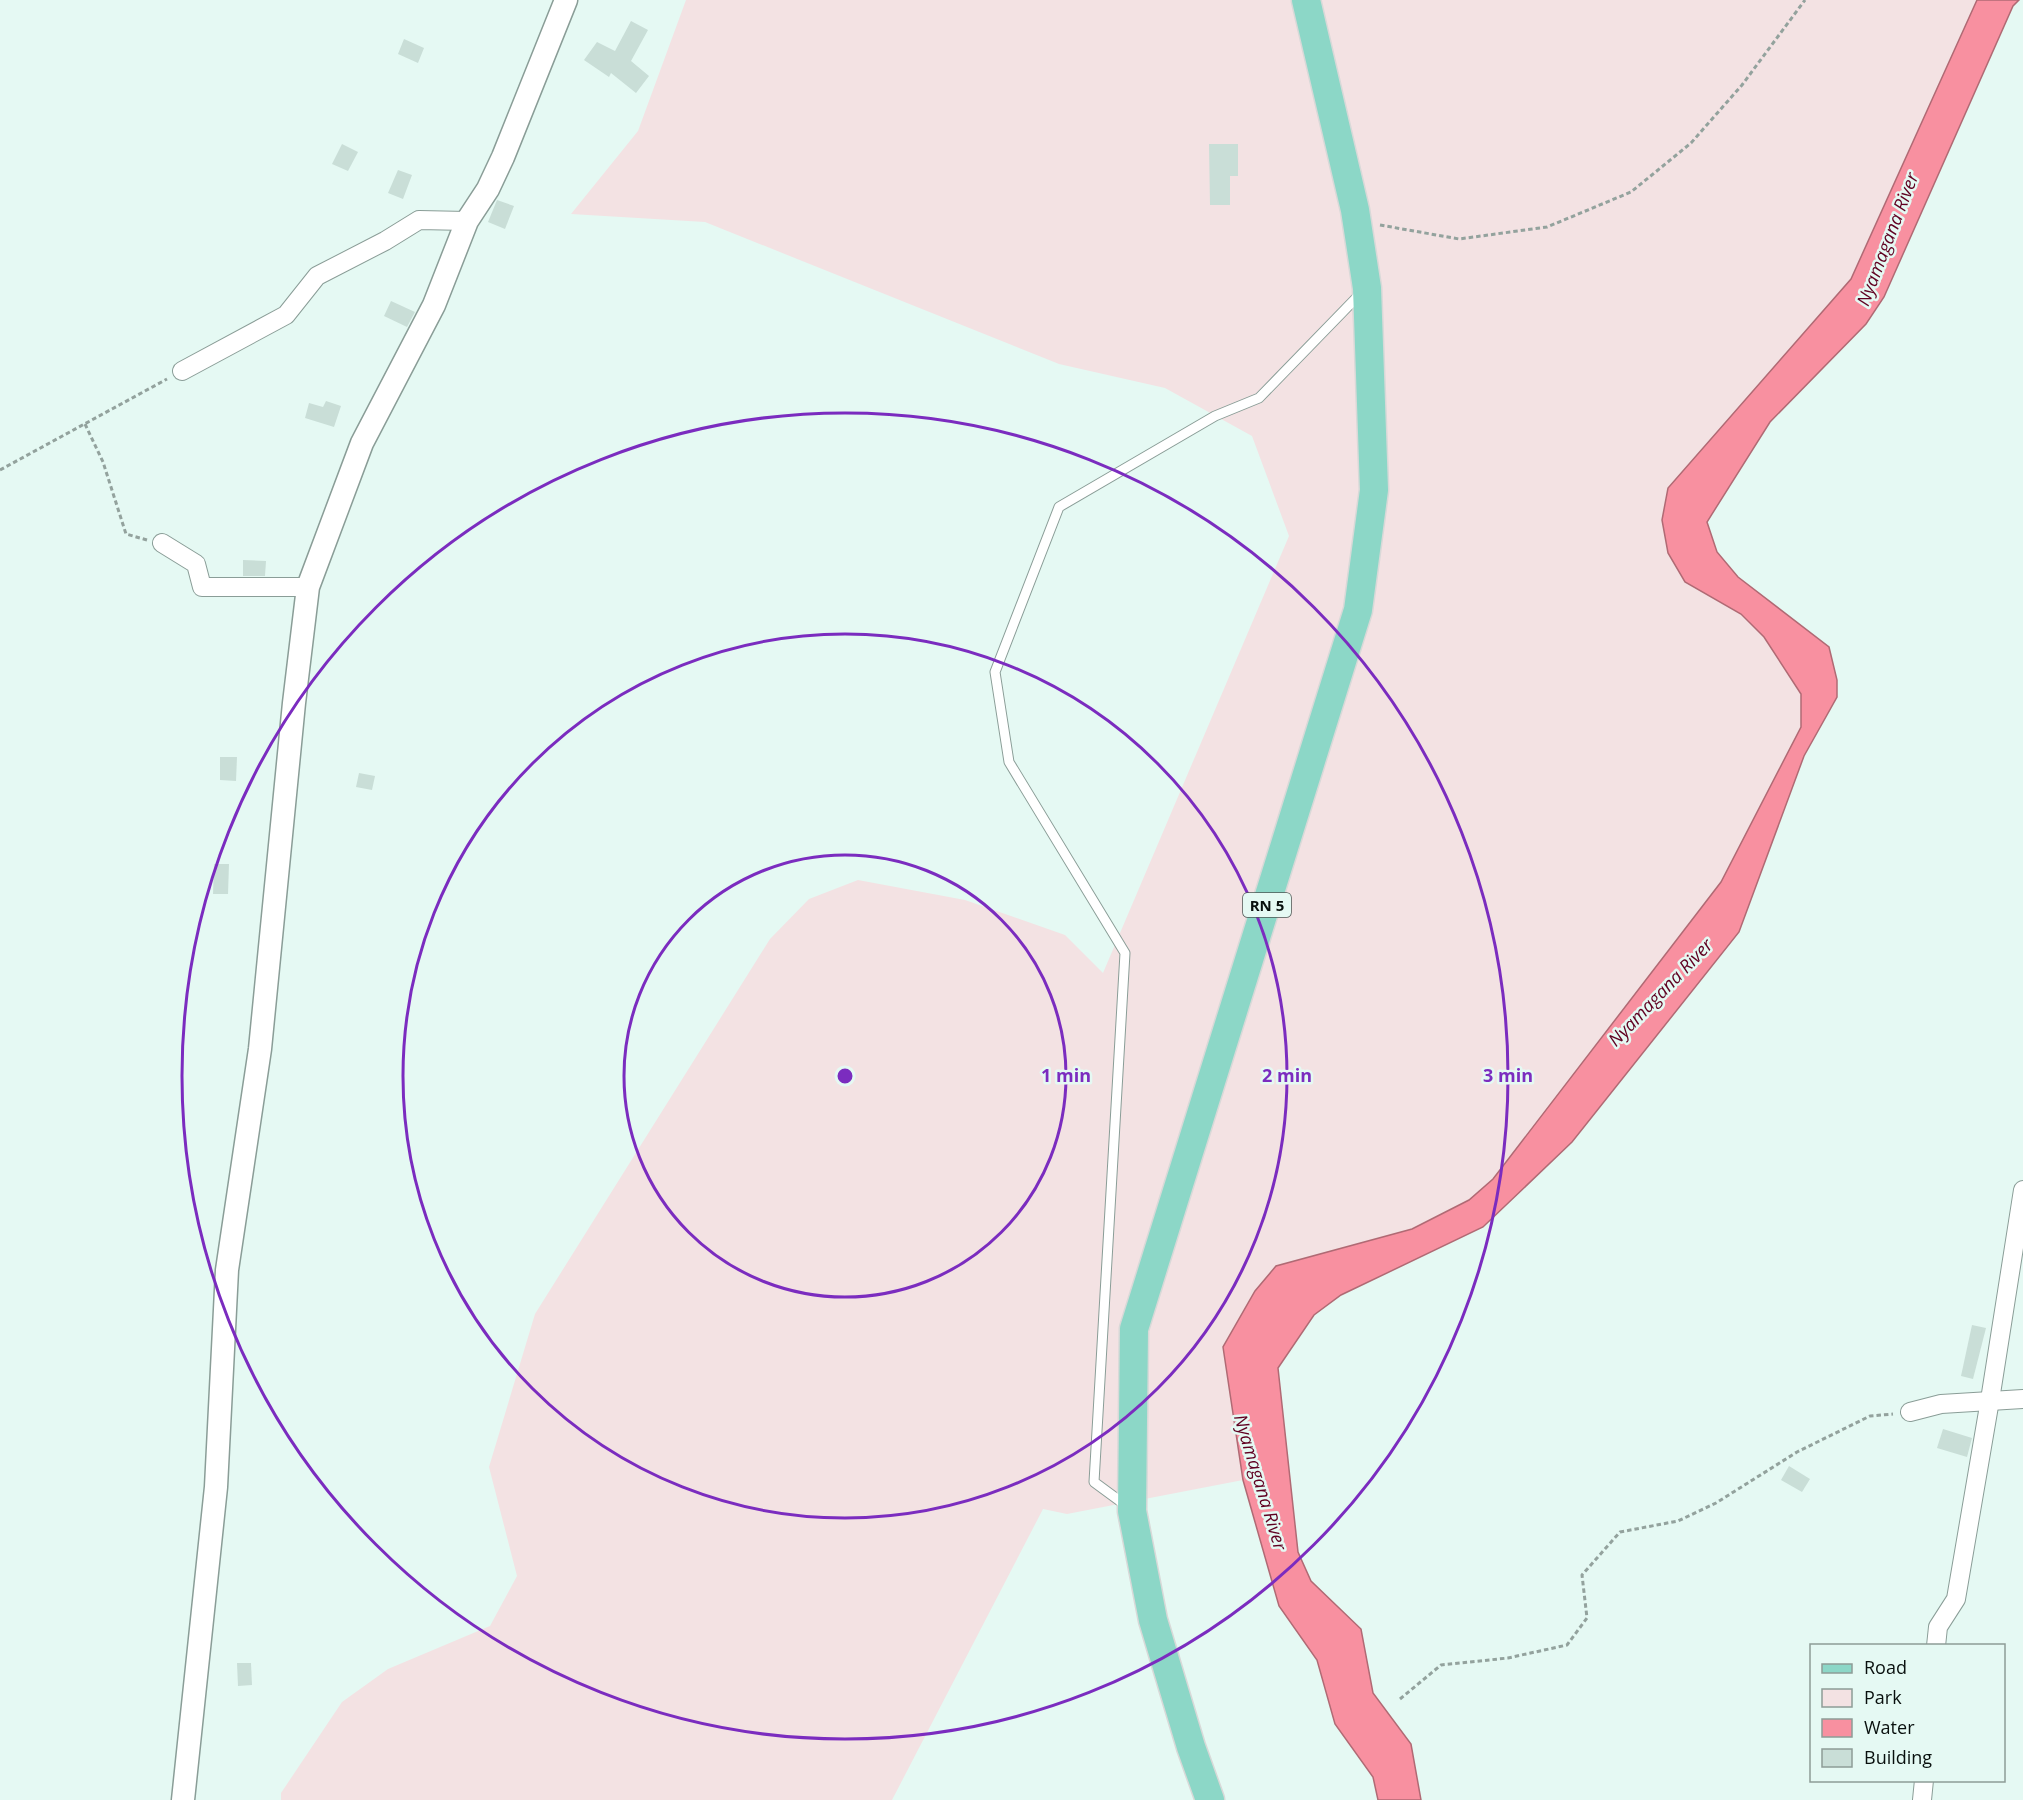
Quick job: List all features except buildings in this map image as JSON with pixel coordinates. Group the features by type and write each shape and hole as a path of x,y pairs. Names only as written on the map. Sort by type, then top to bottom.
{"main road":[{"name":"RN 5","path":"1210,1800 1191,1747 1153,1620 1132,1511 1134,1329 1358,610 1374,490 1367,288 1355,210 1306,0"}],"street":[{"path":"183,1800 216,1486 227,1270 260,1049 294,703 308,587 362,443 434,305 467,220 488,189 503,157 566,0"},
{"path":"182,371 286,315 317,276 385,242 419,220 467,220"},
{"path":"162,543 195,564 202,587 308,587"},
{"path":"1936,1644 1938,1627 1956,1599 2021,1215 2023,1190"},
{"path":"1910,1412 1941,1404 2023,1399"},
{"path":"1922,1800 1924,1782"}],"lane":[{"path":"1132,1511 1094,1482 1125,953 1009,762 995,672 1059,507 1215,416 1259,398 1367,288"}],"path":[{"path":"1355,210 1376,224 1459,239 1547,227 1630,192 1691,143 1742,85 1805,0"},
{"path":"0,470 182,371"},
{"path":"85,424 103,462 126,534 162,543"},
{"path":"1400,1700 1441,1665 1508,1658 1567,1645 1587,1618 1582,1575 1620,1532 1678,1521 1716,1503 1797,1452 1870,1416 1910,1412"}],"green space":[{"path":"686,0 1977,0 1851,279 1668,488 1662,520 1668,553 1685,582 1741,614 1764,637 1801,694 1801,727 1721,882 1493,1179 1469,1200 1412,1229 1276,1266 1223,1347 1243,1480 1067,1514 1043,1509 892,1800 281,1800 281,1793 342,1702 388,1669 490,1626 517,1576 489,1467 535,1314 770,939 809,899 858,880 965,900 1065,935 1103,973 1289,536 1252,436 1165,388 1059,364 705,222 571,214 638,131"}],"water":[{"name":"Nyamagana River","path":"1977,0 2019,0 2013,6 1884,297 1866,324 1770,422 1707,522 1717,552 1738,577 1829,647 1837,680 1837,697 1804,756 1739,932 1572,1142 1483,1227 1341,1295 1314,1315 1278,1368 1298,1552 1311,1581 1361,1629 1373,1693 1411,1744 1421,1800 1378,1800 1373,1777 1335,1724 1317,1660 1279,1606 1243,1480 1223,1347 1255,1291 1276,1266 1412,1229 1469,1200 1493,1179 1721,882 1801,727 1801,694 1764,637 1741,614 1685,582 1668,553 1662,520 1668,488 1851,279"}]}
